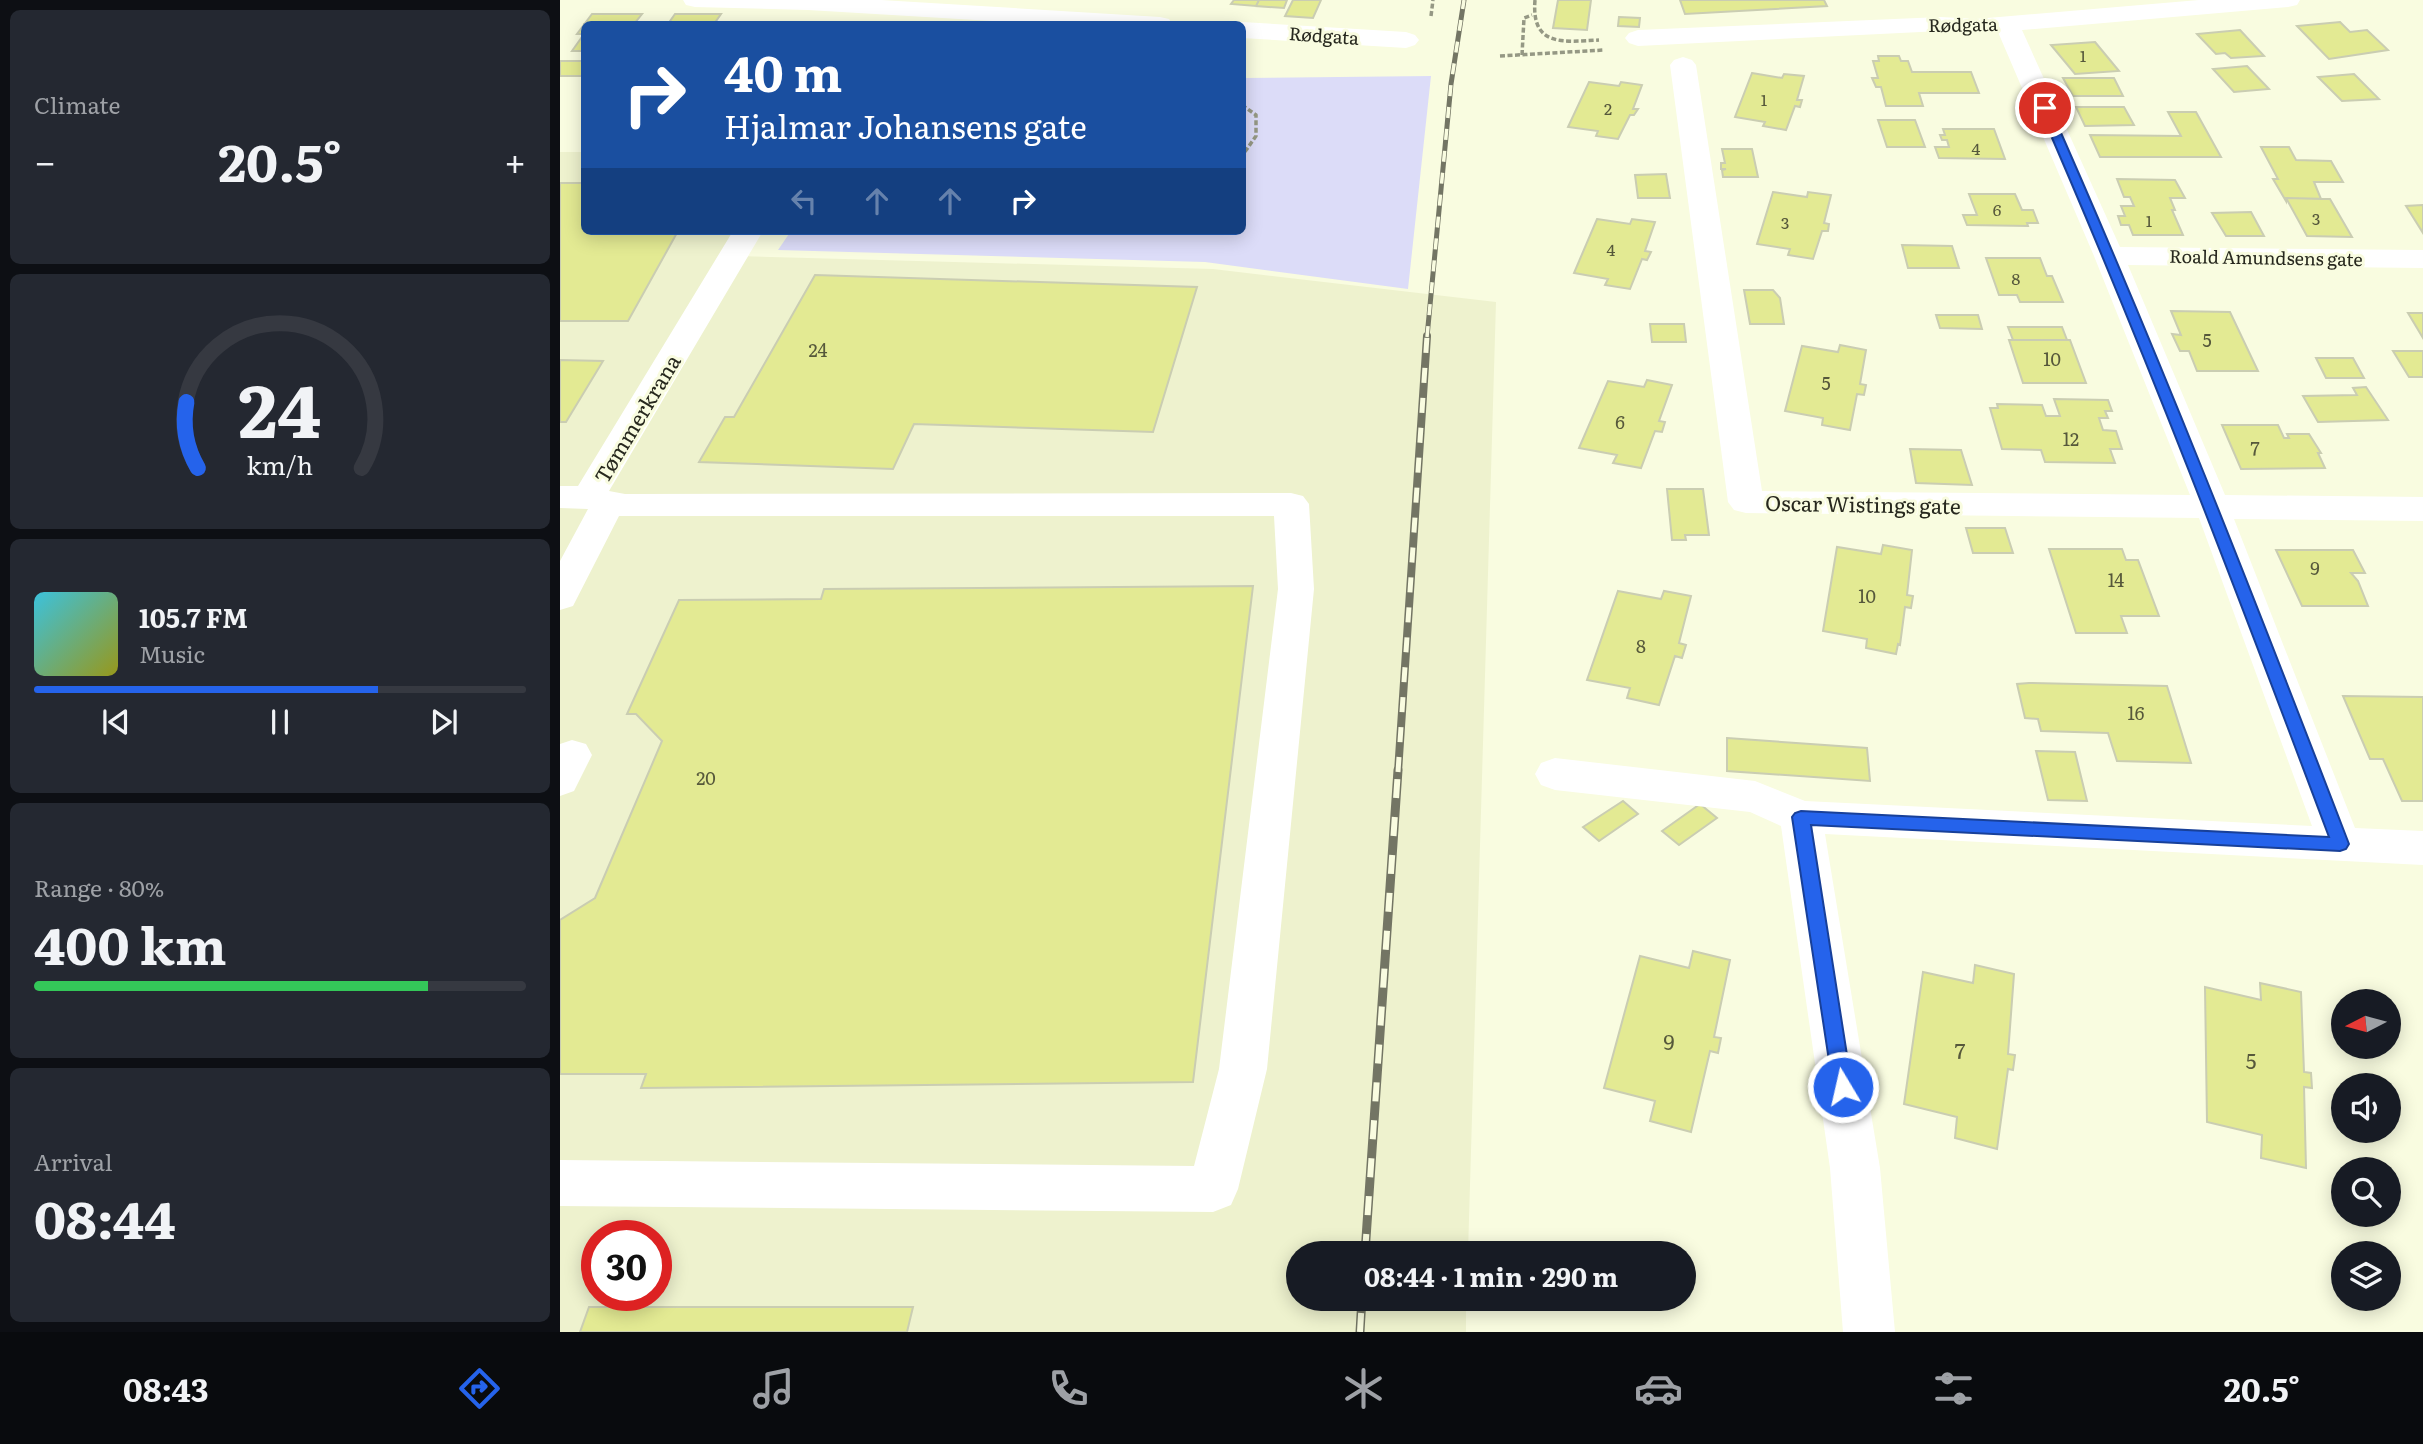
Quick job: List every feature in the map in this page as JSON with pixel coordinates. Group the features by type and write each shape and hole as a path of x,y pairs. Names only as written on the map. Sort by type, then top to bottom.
{"street":[{"path":"695,0 808,3 1110,21"},
{"name":"Rødgata","path":"1638,38 1941,24 1976,26 2012,16 2288,0"},
{"path":"2012,16 2212,507 2340,844"},
{"name":"Rødgata","path":"1246,30 1406,40"},
{"name":"Oscar Wistings gate","path":"1683,65 1746,502 2212,507"},
{"name":"Tømmerkrana","path":"560,597 585,499 746,235"},
{"name":"Roald Amundsens gate","path":"2109,256 2423,259"},
{"path":"560,1183 1213,1189 1243,1069 1296,589 1291,504 585,499"},
{"path":"2212,507 2423,509"},
{"path":"1555,774 1755,797 1801,817 2423,848"},
{"path":"1801,817 1855,1168 1870,1332"}],"path":[{"path":"1430,19 1433,0"},
{"path":"1535,0 1532,15 1538,32 1545,38 1573,41 1638,38"},
{"path":"1522,55 1522,25 1524,18 1532,15"},
{"path":"1246,108 1256,115 1256,136 1246,150"}],"shaded area":[{"path":"1431,76 1408,289 1205,262 778,250 788,235 1246,235 1246,78"},
{"path":"560,152 581,152 581,235 756,235 739,256 1213,269 1496,302 1468,1241 1286,1241 1286,1311 1466,1311 1466,1332 560,1332"}],"building":[{"path":"1234,0 1259,0 1256,6 1231,4"},
{"path":"1259,0 1287,0 1284,8 1256,6"},
{"path":"1293,0 1321,0 1313,18 1285,16"},
{"path":"1558,0 1591,0 1587,30 1553,28"},
{"path":"1680,0 1824,0 1827,6 1685,14"},
{"path":"592,14 642,14 636,21 586,21"},
{"path":"675,14 721,14 716,21 670,21"},
{"path":"1619,17 1640,18 1639,27 1618,26"},
{"path":"2340,22 2350,32 2367,30 2388,50 2329,59 2297,26"},
{"path":"2240,30 2264,56 2231,58 2225,53 2216,54 2197,34"},
{"path":"581,38 581,51 572,51"},
{"path":"2095,42 2119,71 2075,74 2051,45"},
{"path":"1878,56 1899,56 1901,61 1908,61 1912,72 1971,72 1979,93 1919,93 1923,106 1886,106 1881,87 1876,87 1872,78 1878,78 1873,61 1879,61"},
{"path":"560,61 581,61 581,76 560,76"},
{"path":"2247,66 2269,89 2234,92 2213,69"},
{"path":"1752,73 1782,78 1784,74 1804,76 1797,100 1802,100 1800,107 1795,106 1786,130 1763,126 1765,122 1735,117"},
{"path":"2354,74 2379,99 2342,101 2318,77"},
{"path":"2063,78 2114,78 2123,96 2073,96"},
{"path":"1589,82 1619,86 1621,82 1642,85 1633,109 1638,109 1634,115 1630,115 1618,139 1596,136 1598,131 1568,127"},
{"path":"2076,107 2124,107 2134,125 2085,126"},
{"path":"2168,112 2196,112 2221,157 2100,157 2090,135 2181,136"},
{"path":"1878,120 1915,120 1925,147 1887,147"},
{"path":"1943,129 1994,129 2005,159 1939,158 1935,147 1949,147 1947,140 1942,140 1940,135 1945,135"},
{"path":"2261,147 2289,147 2296,160 2331,161 2343,182 2314,182 2321,199 2286,198 2286,201 2273,179 2278,179"},
{"path":"1722,149 1752,149 1758,177 1723,177 1722,170 1726,169 1721,169 1721,163 1725,163"},
{"path":"1666,174 1670,198 1638,198 1635,175"},
{"path":"2117,179 2175,180 2185,198 2170,198 2183,235 2133,235 2129,225 2121,225 2118,216 2125,216 2121,206 2134,206 2130,197 2124,197"},
{"path":"560,183 581,183 581,235 676,235 628,321 560,321"},
{"path":"1773,192 1807,197 1808,192 1831,195 1824,223 1829,224 1828,231 1822,231 1813,259 1788,255 1790,249 1757,244"},
{"path":"1969,194 2015,194 2022,210 2033,210 2038,223 2027,223 2028,226 1967,225 1963,215 1977,215"},
{"path":"2286,198 2330,199 2352,237 2307,236"},
{"path":"2423,205 2423,233 2406,206"},
{"path":"2251,212 2264,236 2226,236 2212,213"},
{"path":"1597,219 1630,224 1632,219 1655,222 1645,251 1651,252 1647,260 1642,259 1630,289 1605,285 1608,279 1574,273"},
{"path":"1902,245 1952,246 1959,268 1908,268"},
{"path":"1986,258 2040,258 2047,276 2052,276 2063,302 2020,302 2017,295 1999,295"},
{"path":"815,275 1197,287 1153,432 914,424 893,469 699,462 725,417 734,417"},
{"path":"1744,290 1773,290 1780,298 1784,324 1750,324"},
{"path":"2171,311 2230,312 2258,371 2197,371 2189,351 2180,351 2172,334 2181,335"},
{"path":"2408,313 2423,313 2423,338"},
{"path":"1936,315 1978,315 1982,329 1940,328"},
{"path":"1650,324 1684,324 1686,342 1652,342"},
{"path":"2008,327 2062,327 2067,340 2013,340"},
{"path":"2009,340 2070,340 2086,383 2023,383"},
{"path":"1840,345 1866,350 1860,384 1866,385 1864,395 1857,394 1850,430 1822,425 1823,418 1785,411 1802,346 1838,352"},
{"path":"2393,351 2423,351 2423,377 2409,377"},
{"path":"2316,358 2353,358 2364,378 2326,378"},
{"path":"560,360 603,361 566,422 560,422"},
{"path":"1647,380 1672,385 1659,421 1665,422 1662,432 1655,431 1641,468 1613,463 1617,455 1579,448 1608,381 1644,387"},
{"path":"2366,387 2388,420 2318,422 2303,396 2357,395 2353,388"},
{"path":"2054,399 2108,400 2112,411 2105,411 2108,418 2099,418 2103,430 2116,431 2122,449 2110,449 2115,463 2045,462 2041,450 2002,449 1990,408 1998,408 1997,404 2042,405 2046,416 2060,416"},
{"path":"2222,425 2278,425 2284,438 2289,438 2287,434 2309,434 2321,453 2318,453 2325,468 2241,469"},
{"path":"1910,449 1961,450 1972,485 1916,483"},
{"path":"1667,489 1703,489 1709,535 1685,535 1686,540 1672,540"},
{"path":"1966,528 2005,528 2013,553 1973,553"},
{"path":"1883,545 1912,550 1907,595 1913,596 1911,608 1905,607 1900,645 1898,644 1896,654 1866,648 1867,639 1823,631 1837,547 1881,554"},
{"path":"2049,549 2122,549 2126,560 2138,560 2159,616 2121,616 2127,633 2076,633"},
{"path":"2276,550 2353,550 2365,573 2351,573 2358,581 2368,606 2302,606"},
{"path":"1253,586 1193,1082 641,1088 646,1074 560,1074 560,920 595,898 662,741 636,714 627,714 679,600 821,599 824,589"},
{"path":"1618,591 1661,599 1664,591 1691,596 1679,643 1686,645 1682,658 1675,656 1659,705 1627,698 1630,688 1587,680"},
{"path":"2017,684 2167,686 2191,763 2117,761 2108,733 2041,731 2038,719 2025,718"},
{"path":"2343,696 2423,697 2423,801 2402,801 2383,759 2370,759"},
{"path":"1727,738 1867,748 1870,781 1727,771"},
{"path":"2036,751 2075,752 2087,801 2048,800"},
{"path":"1623,801 1638,814 1599,841 1583,827"},
{"path":"1700,804 1717,818 1679,845 1662,831"},
{"path":"1693,951 1730,960 1714,1037 1721,1038 1718,1053 1710,1051 1691,1132 1650,1121 1655,1101 1604,1088 1640,956 1689,968"},
{"path":"1975,965 2014,974 2008,1054 2015,1055 2013,1070 2008,1069 1997,1149 1955,1138 1957,1117 1904,1104 1923,972 1973,983"},
{"path":"2260,983 2301,992 2304,1072 2311,1073 2312,1088 2304,1087 2306,1168 2261,1158 2262,1135 2207,1122 2205,987 2261,1000"},
{"path":"672,1307 913,1307 907,1332 580,1332 588,1311 672,1311"}],"railway":[{"path":"1427,337 1451,84 1464,0"},
{"path":"1398,772 1427,336"},
{"path":"1366,1241 1398,770"},
{"path":"1360,1332 1361,1311"}],"route":[{"path":"1843,1087 1801,817 2340,844 2212,507 2045,108"}]}
